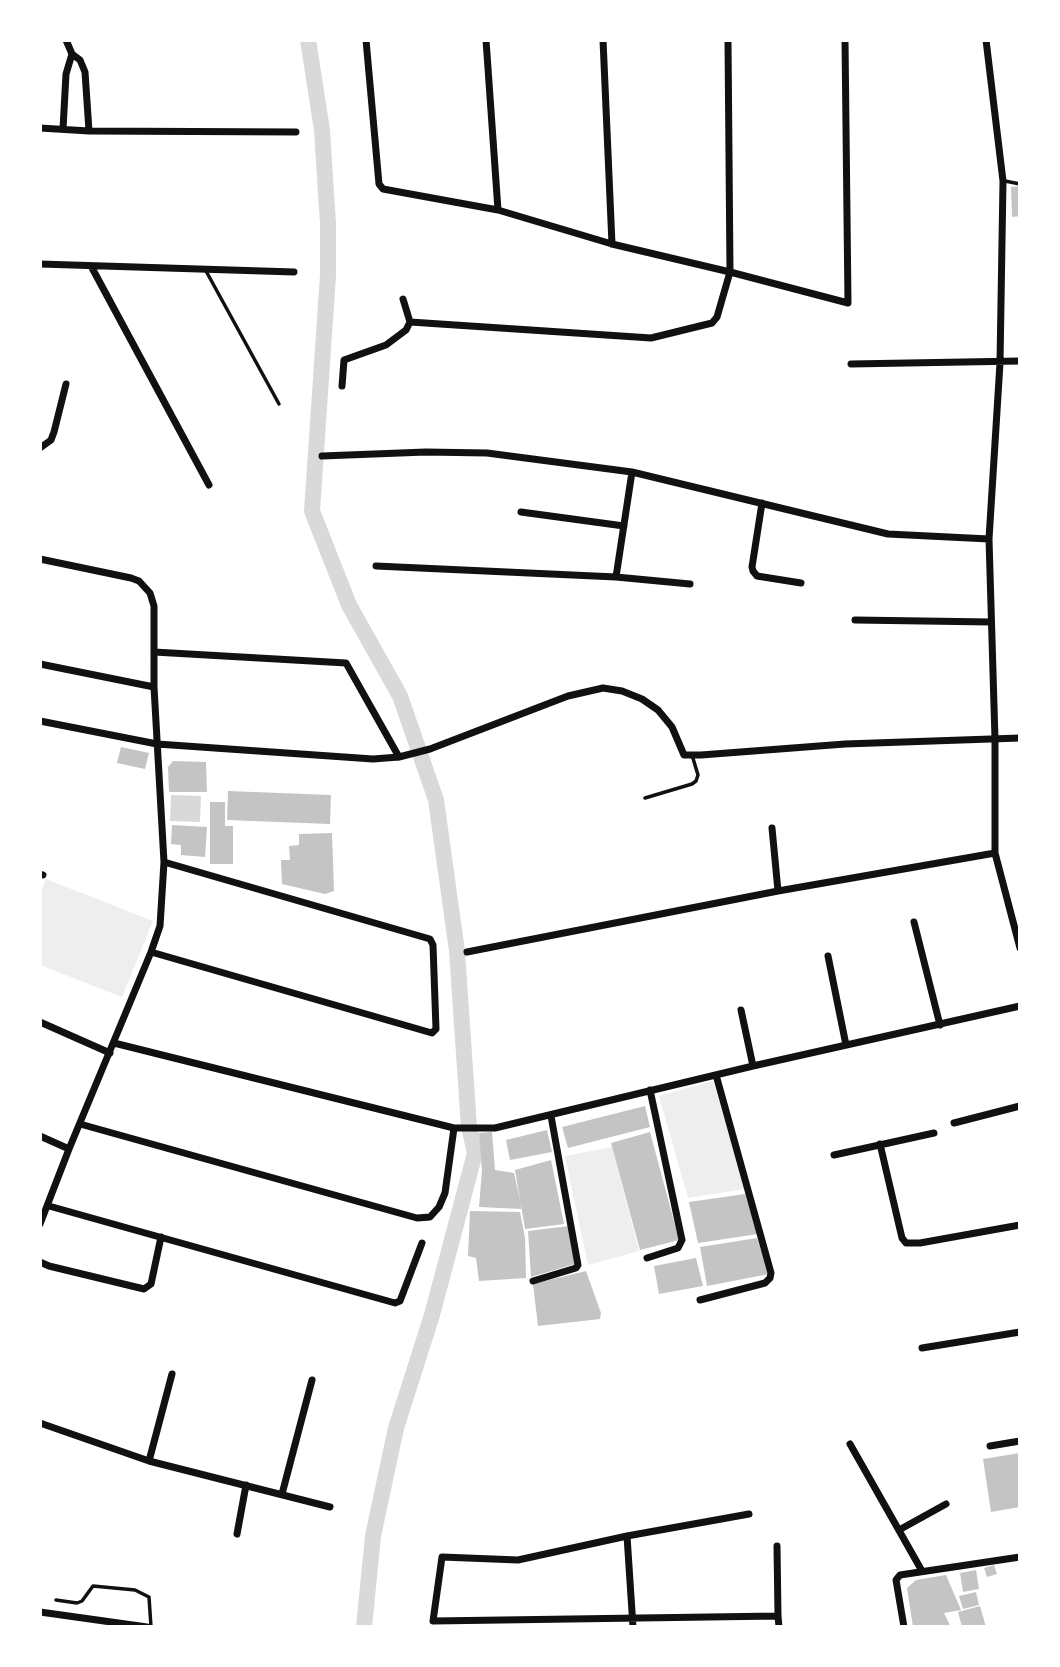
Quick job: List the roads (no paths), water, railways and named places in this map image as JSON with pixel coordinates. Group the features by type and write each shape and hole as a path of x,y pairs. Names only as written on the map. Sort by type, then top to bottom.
{"street":[{"path":"66,40 85,72 89,131"},
{"path":"366,40 380,186 498,209 612,244 848,303 845,40"},
{"path":"486,40 498,209"},
{"path":"603,40 612,244"},
{"path":"410,321 651,338 712,323 718,317 730,272 728,40"},
{"path":"986,40 1003,181 1000,363 989,539 995,739 995,853 1020,947"},
{"path":"64,130 66,74 72,54"},
{"path":"40,128 89,131 296,132"},
{"path":"40,264 294,272"},
{"path":"90,266 209,485"},
{"path":"342,386 344,360 386,345 406,330 410,321 403,299"},
{"path":"851,365 1020,361"},
{"path":"40,447 51,440 66,384"},
{"path":"322,456 486,453 632,472 888,534 989,539"},
{"path":"616,577 632,472"},
{"path":"762,503 752,567 754,573 801,583"},
{"path":"521,512 624,526"},
{"path":"40,559 131,578 139,581 150,593 154,607 154,687 164,862 160,926 40,1224"},
{"path":"376,566 690,583"},
{"path":"855,620 991,622"},
{"path":"154,652 346,663 399,757"},
{"path":"40,664 154,687"},
{"path":"40,721 157,744 373,759 399,757 430,749 568,696 603,688 622,691 658,709 672,727 682,753 692,755 845,744 1020,738"},
{"path":"772,828 778,891"},
{"path":"467,952 778,891 995,853"},
{"path":"151,951 432,1033 436,1024 433,945 430,939 164,862"},
{"path":"1011,907 1020,905"},
{"path":"915,922 940,1025"},
{"path":"828,956 846,1045"},
{"path":"114,1043 454,1128 495,1128 1020,1006"},
{"path":"741,1010 753,1066"},
{"path":"40,1022 110,1053"},
{"path":"700,1300 765,1283 771,1273 716,1075"},
{"path":"646,1258 678,1248 682,1240 650,1090"},
{"path":"954,1123 1020,1106"},
{"path":"533,1281 576,1268 578,1265 551,1116"},
{"path":"80,1124 417,1218 430,1217 445,1193 454,1128"},
{"path":"835,1155 934,1133"},
{"path":"40,1136 69,1149"},
{"path":"880,1144 902,1238 906,1243 920,1243 1020,1225"},
{"path":"49,1206 395,1303 400,1301 422,1243"},
{"path":"40,1262 144,1289 151,1284 161,1237"},
{"path":"922,1348 1020,1332"},
{"path":"149,1461 172,1374"},
{"path":"282,1494 312,1380"},
{"path":"40,1435 42,1423 149,1461 330,1507"},
{"path":"990,1446 1020,1441"},
{"path":"850,1444 922,1571"},
{"path":"237,1534 246,1485"},
{"path":"899,1530 946,1504"},
{"path":"749,1514 627,1536 518,1560 442,1557 433,1621 632,1623 778,1616"},
{"path":"627,1536 632,1623"},
{"path":"777,1546 779,1627"},
{"path":"904,1627 896,1577 1020,1557"},
{"path":"40,1612 149,1627"}],"lane":[{"path":"1003,181 1020,184"},
{"path":"205,269 279,404"},
{"path":"645,798 696,781 698,775 692,755"},
{"path":"56,1601 82,1601 93,1586 135,1590 149,1598 149,1627"}],"waterway":[{"path":"308,40 322,130 328,224 328,275 312,511 349,605 400,696 436,800 457,951 469,1127 475,1153 432,1315 396,1428 373,1536 364,1627"}]}
